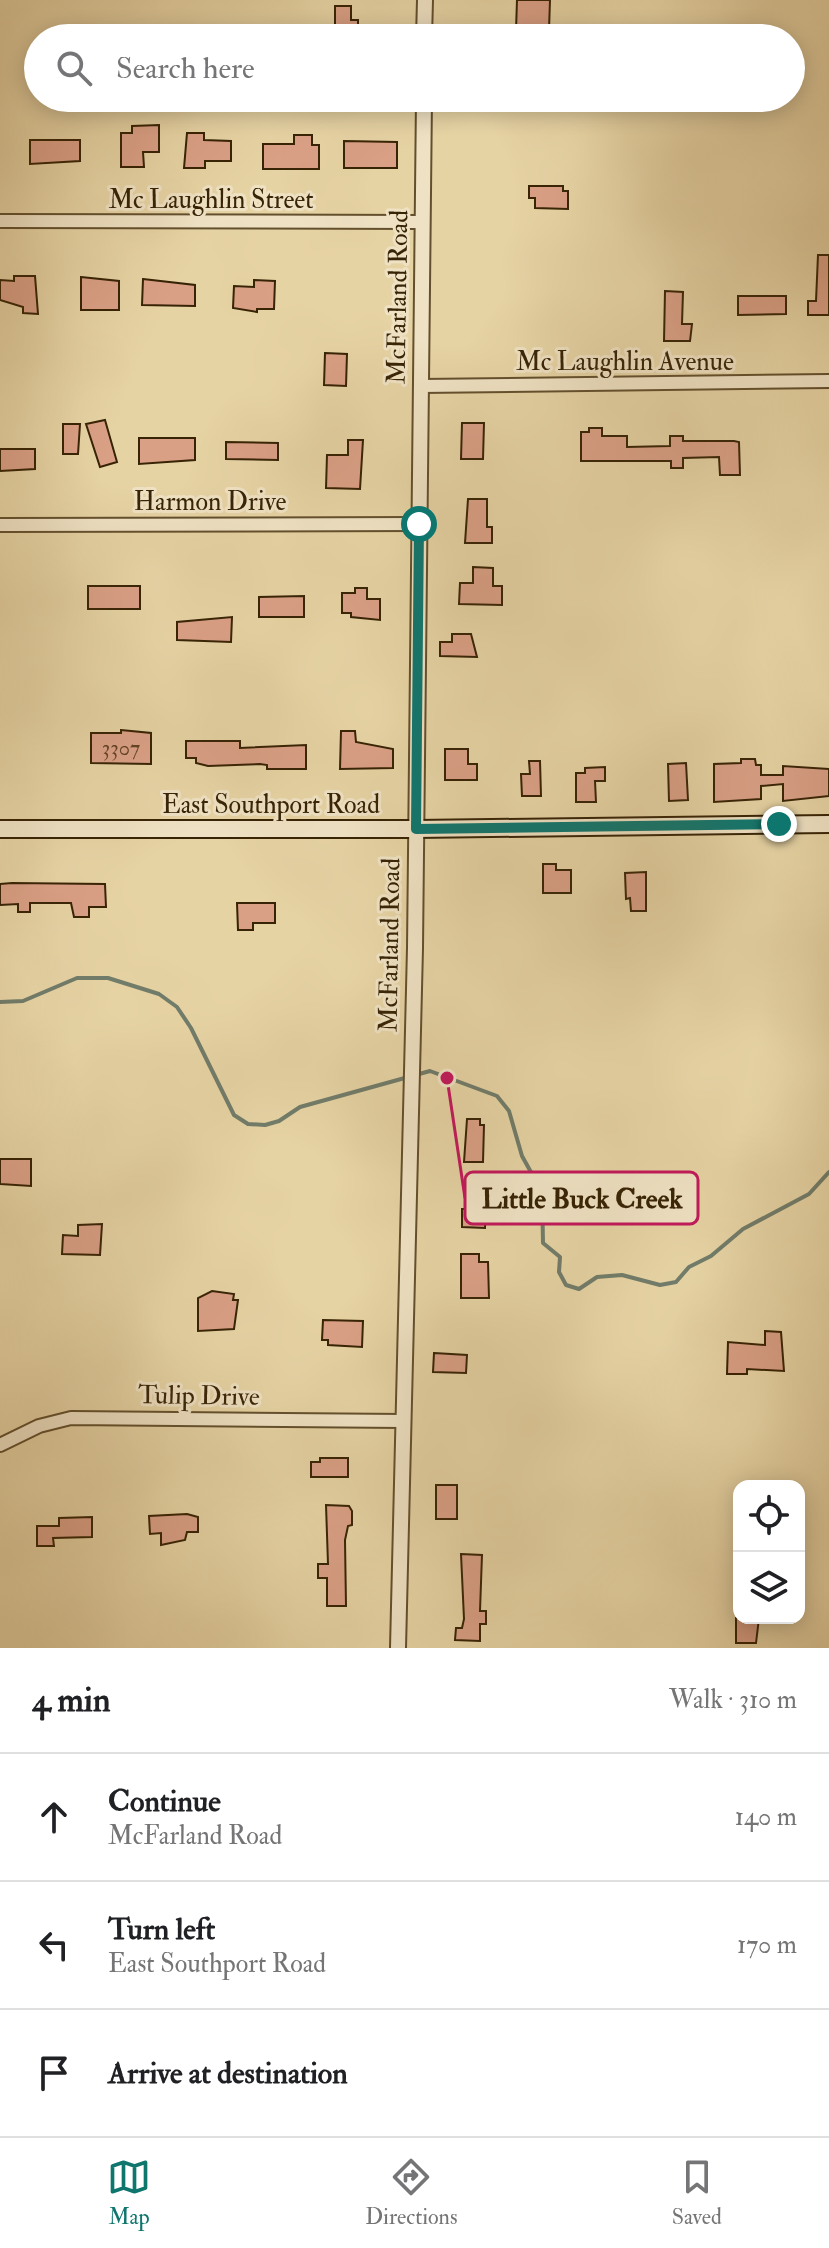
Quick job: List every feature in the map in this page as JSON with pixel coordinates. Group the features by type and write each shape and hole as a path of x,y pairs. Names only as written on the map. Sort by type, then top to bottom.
{"main road":[{"name":"East Southport Road","path":"0,829 416,829 829,824"}],"street":[{"path":"424,24 425,0"},
{"name":"McFarland Road","path":"398,1648 413,1037 424,112"},
{"name":"Mc Laughlin Street","path":"0,221 422,222"},
{"name":"Mc Laughlin Avenue","path":"421,386 829,381"},
{"name":"Harmon Drive","path":"0,525 419,524"},
{"name":"Tulip Drive","path":"0,1445 39,1426 84,1417 403,1421"}],"building":[{"path":"517,0 550,0 549,24 516,24"},
{"path":"335,6 351,6 351,20 358,20 358,24 335,24"},
{"path":"159,125 159,152 143,152 144,167 121,167 121,133 132,133 132,126"},
{"path":"187,133 204,133 204,140 231,141 231,161 205,161 205,168 184,168"},
{"path":"294,135 312,135 312,145 319,145 319,169 263,169 263,144 294,144"},
{"path":"30,140 80,140 80,161 30,164"},
{"path":"344,141 397,142 397,168 344,168"},
{"path":"529,186 563,186 563,191 568,191 568,209 535,208 535,198 529,198"},
{"path":"818,255 829,255 829,315 808,315 808,301 816,301"},
{"path":"14,276 35,276 38,314 23,313 23,307 0,300 0,280 14,281"},
{"path":"81,277 119,281 119,310 81,310"},
{"path":"143,279 195,285 195,306 142,305"},
{"path":"254,280 275,281 274,309 257,309 257,312 233,308 234,286 254,287"},
{"path":"665,291 683,292 682,324 692,324 690,341 664,341"},
{"path":"738,296 786,296 786,314 738,315"},
{"path":"325,353 347,354 346,386 324,385"},
{"path":"105,420 117,462 100,467 86,424"},
{"path":"462,423 484,423 483,459 461,459"},
{"path":"63,424 80,424 78,454 63,454"},
{"path":"589,428 602,428 602,436 627,436 627,447 670,446 670,436 683,436 683,441 739,442 740,475 720,475 719,457 683,458 683,468 671,468 671,461 581,461 581,432 589,432"},
{"path":"139,438 195,438 195,460 139,464"},
{"path":"348,440 363,440 360,489 326,488 327,455 348,455"},
{"path":"226,442 278,443 278,460 226,459"},
{"path":"0,449 35,449 35,469 0,471"},
{"path":"468,499 487,499 487,527 492,527 492,543 465,543"},
{"path":"473,567 493,568 493,586 502,586 502,605 459,604 460,583 473,583"},
{"path":"88,586 140,586 140,609 88,609"},
{"path":"355,588 367,588 367,599 380,599 380,620 342,613 342,593 355,593"},
{"path":"304,596 304,617 259,617 259,597"},
{"path":"232,617 231,642 177,640 177,622"},
{"path":"452,634 471,634 477,657 440,656 440,642 452,642"},
{"path":"121,730 151,733 151,764 91,763 91,733 121,733"},
{"path":"341,731 355,731 356,742 393,749 393,768 340,769"},
{"path":"186,741 240,741 240,748 306,745 306,769 267,769 267,765 260,764 208,766 196,763 196,758 186,758"},
{"path":"445,749 468,749 468,764 477,764 477,780 445,780"},
{"path":"741,759 755,759 756,765 761,765 761,775 783,775 783,766 829,769 829,796 783,801 783,784 761,786 761,799 714,802 714,764 741,763"},
{"path":"529,761 540,761 541,796 522,796 521,774 530,774"},
{"path":"686,763 688,800 669,801 668,764"},
{"path":"605,767 605,781 595,781 596,802 576,802 576,773 585,773 585,768"},
{"path":"543,864 556,864 556,870 571,870 571,893 543,893"},
{"path":"646,872 646,911 631,911 630,898 626,899 625,873"},
{"path":"0,884 105,884 106,907 89,907 89,917 74,917 71,903 30,903 30,912 18,912 18,904 0,905"},
{"path":"237,903 275,903 275,923 253,923 253,930 238,930"},
{"path":"467,1119 480,1119 480,1125 484,1125 483,1162 464,1162"},
{"path":"0,1159 31,1159 31,1186 0,1184"},
{"path":"468,1183 487,1184 485,1228 462,1227 462,1209 467,1209"},
{"path":"102,1224 100,1255 62,1254 63,1235 78,1236 78,1225"},
{"path":"461,1254 479,1254 479,1262 488,1262 489,1298 461,1298"},
{"path":"212,1291 234,1294 233,1300 238,1300 234,1329 198,1331 198,1298"},
{"path":"323,1320 363,1321 362,1347 328,1345 328,1340 322,1340"},
{"path":"765,1331 781,1332 784,1371 747,1369 747,1374 727,1374 728,1342 765,1345"},
{"path":"434,1353 467,1355 466,1373 433,1372"},
{"path":"320,1458 348,1458 348,1477 311,1477 311,1462 320,1462"},
{"path":"436,1485 457,1485 457,1519 436,1519"},
{"path":"326,1505 349,1506 352,1511 352,1525 348,1526 345,1540 346,1606 327,1606 327,1578 318,1578 318,1564 328,1564"},
{"path":"187,1514 198,1517 198,1532 187,1532 185,1540 161,1545 161,1533 150,1534 149,1516"},
{"path":"92,1517 92,1537 53,1538 54,1546 37,1546 37,1526 59,1526 59,1518"},
{"path":"461,1554 482,1555 480,1611 486,1611 486,1624 480,1624 480,1641 455,1640 456,1628 462,1628 464,1619"},
{"path":"736,1624 758,1624 756,1643 736,1643"}],"waterway":[{"path":"0,1002 23,1001 77,978 108,978 159,994 177,1007 191,1028 234,1115 248,1124 265,1125 279,1121 300,1107 430,1071 497,1096 509,1111 522,1156 542,1192 543,1243 560,1257 559,1272 566,1285 579,1289 597,1277 622,1275 660,1285 676,1282 689,1267 711,1256 743,1229 809,1194 829,1172"}],"place":[{"name":"Little Buck Creek","path":"447,1078"}],"route":[{"path":"419,524 416,829 779,824"}]}
